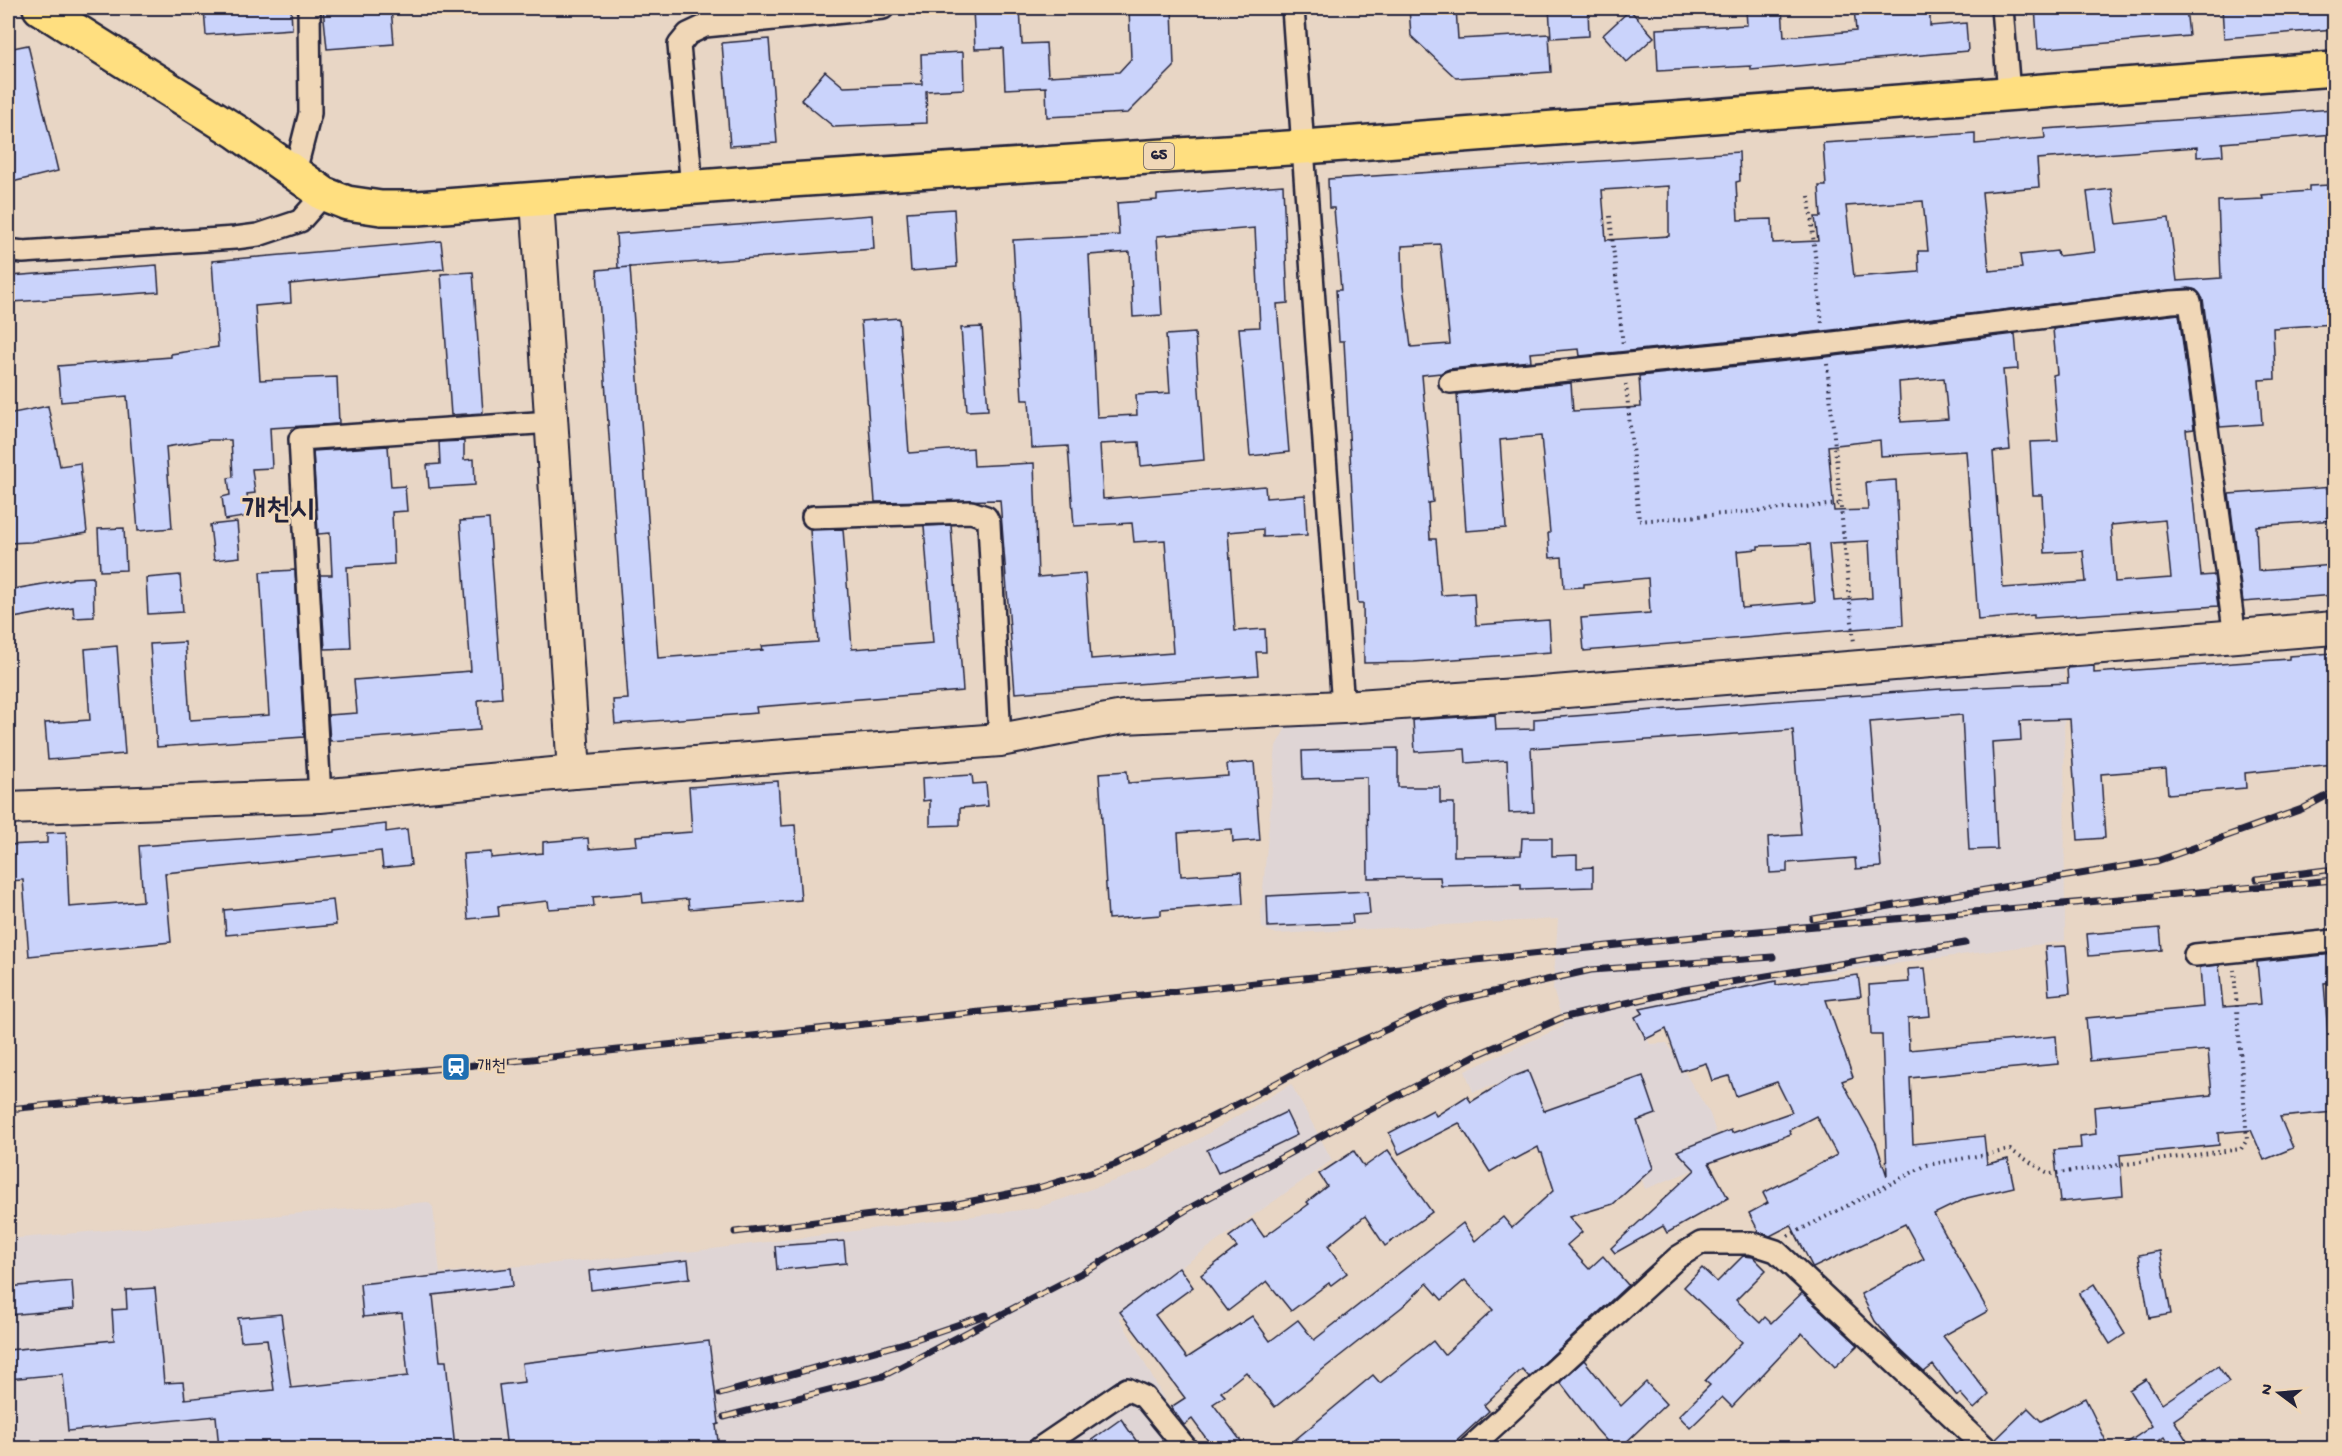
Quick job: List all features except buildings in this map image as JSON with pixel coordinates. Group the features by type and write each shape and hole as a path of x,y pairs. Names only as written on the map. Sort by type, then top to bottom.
{"main road":[{"name":"65","path":"40,8 237,132 324,194 346,203 381,208 418,208 1304,147 2334,69"},
{"path":"537,200 574,772"},
{"path":"8,808 320,796 574,772 1000,740 1123,717 1343,707 1856,668 2334,628"}],"street":[{"path":"295,172 310,113 309,8"},
{"path":"692,188 679,45 688,33 705,17 883,8"},
{"path":"1293,8 1343,707"},
{"path":"2002,8 2009,93"},
{"path":"8,250 23,252 258,235 300,221 324,194"},
{"path":"1450,382 1825,344 2190,301 2235,637"},
{"path":"320,796 300,439 551,422"},
{"path":"813,517 971,512 986,517 989,523 1000,740"},
{"path":"2195,955 2334,941"},
{"path":"1470,1449 1677,1257 1701,1243 1751,1243 1776,1251 1986,1449"},
{"path":"1040,1449 1127,1389 1144,1397 1186,1449"}],"path":[{"path":"1809,196 1856,668"},
{"path":"1610,216 1639,521 1840,504"},
{"path":"1766,1247 1927,1165 2010,1150 2050,1174 2241,1149 2247,1140 2233,952"}],"shaded area":[{"path":"2064,662 2065,941 1804,976 1663,1004 1637,1019 1650,1044 1667,1043 1710,1114 1724,1158 1645,1189 1625,1128 1539,1154 1511,1080 1473,1092 1465,1071 1564,1026 1553,989 1558,919 1277,934 1262,928 1261,911 1276,746 1288,724 1553,708"},
{"path":"1291,1084 1332,1160 1174,1272 1120,1318 1180,1428 1156,1448 8,1448 8,1239 428,1202 433,1207 440,1273 696,1251 1037,1208 1148,1169"}],"railway":[{"path":"1813,919 2157,861 2302,809 2334,792"},
{"path":"2257,879 2334,869"},
{"path":"8,1109 456,1067 1713,935 2334,880"},
{"path":"724,1417 883,1376 1093,1267 1186,1210 1354,1118 1474,1056 1561,1018 1683,990 1965,943"},
{"path":"735,1232 952,1205 1038,1188 1114,1165 1222,1112 1327,1056 1448,1002 1591,970 1773,957"},
{"path":"720,1394 904,1343 986,1315"}],"place":[{"name":"개천","path":"456,1067"}],"district":[{"name":"개천시","path":"278,512"}]}
